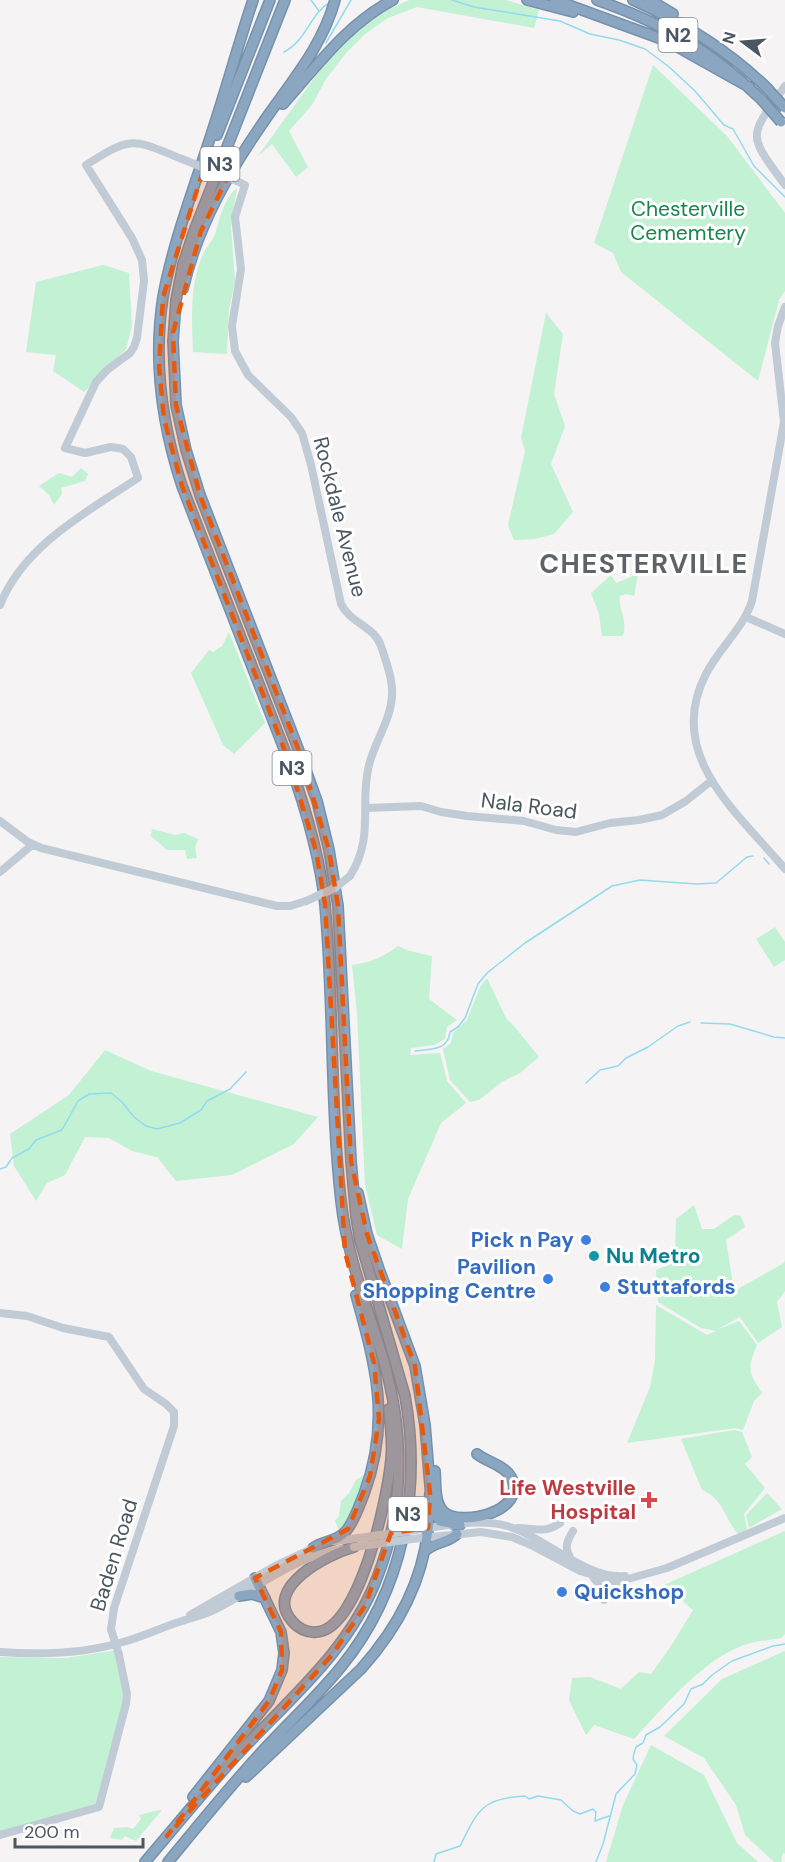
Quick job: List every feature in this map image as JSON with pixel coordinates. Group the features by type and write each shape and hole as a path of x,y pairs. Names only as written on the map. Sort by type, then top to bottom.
{"highway":[{"path":"184,219 251,0"},
{"name":"N3","path":"146,1862 234,1759 332,1655 359,1616 378,1577 393,1523 399,1464 393,1398 345,1230 340,1196 325,904 316,851 304,804 288,759 170,451 159,367 160,320 170,267 184,219 270,0"},
{"name":"N3","path":"168,1862 235,1781 317,1695 352,1653 370,1625 385,1594 399,1554 408,1520 412,1476 410,1422 399,1370 360,1240 354,1197 338,906 329,850 299,751 200,495 188,458 176,405 173,333 178,284 194,231 285,0"},
{"path":"257,133 343,35 358,21 393,0"},
{"path":"527,0 605,19"},
{"path":"555,0 668,41 748,87"},
{"name":"N2","path":"597,0 631,12 676,34 729,69 762,100 783,125"},
{"name":"N2","path":"633,0 673,20 715,46 751,72 785,108"},
{"path":"651,0 699,30 715,46"},
{"path":"173,333 185,282 205,223 233,168 309,59 323,34 335,2"},
{"path":"351,1161 368,1234 415,1366 422,1379 438,1502 443,1511 451,1517 491,1514 504,1507 512,1495 513,1488 509,1475 477,1454"},
{"path":"313,1548 336,1539 348,1530 370,1476 379,1431 380,1408 376,1377 348,1266 345,1230"},
{"path":"357,1542 330,1556 290,1585 286,1594 285,1609 289,1618 298,1627 314,1632 324,1631 342,1617 362,1577 381,1513 390,1468 391,1437 388,1401 373,1329"},
{"path":"415,1366 425,1425 432,1510 437,1518 458,1529 449,1540 435,1543 424,1552"},
{"path":"193,1832 219,1809 263,1760 376,1653 403,1610 418,1575 428,1533 430,1493"},
{"path":"167,1836 194,1796 269,1701 282,1670 284,1653 281,1632 256,1581"},
{"path":"239,1596 249,1594 265,1598"}],"street":[{"path":"785,86 761,119 756,133 761,153 785,185"},
{"name":"Rockdale Avenue","path":"0,605 11,582 55,534 138,478 131,457 123,449 111,447 85,453 65,448 96,382 107,370 130,353 137,338 144,272 142,260 132,238 86,165 120,144 128,143 148,146 245,184 235,217 241,269 232,326 235,351 248,375 291,417 302,433 341,604 347,615 376,636 382,649 393,690 392,704 368,770 363,852 350,876 335,888 290,906 277,906 32,845 0,821"},
{"path":"785,307 778,326 775,344 784,422 752,601 746,617 710,666 701,683 695,706 694,740 711,781 785,869"},
{"path":"746,617 785,634"},
{"name":"Nala Road","path":"366,808 421,807 483,818 524,821 556,830 576,832 610,823 662,815 686,801 711,781"},
{"path":"0,872 32,845"},
{"name":"Baden Road","path":"0,1313 27,1316 63,1328 109,1337 140,1385 148,1394 171,1408 175,1417 114,1608 111,1629 119,1655 127,1701 99,1807 0,1835"},
{"path":"458,1529 512,1537 592,1576 617,1582 668,1568 785,1518"},
{"path":"0,1652 27,1654 86,1650 124,1642 213,1611 239,1596 256,1581 290,1558 337,1541 357,1542 414,1535 491,1522 513,1528 542,1531 560,1523"},
{"path":"513,1528 587,1567 610,1575 644,1575"},
{"path":"570,1558 566,1546 573,1531"},
{"path":"178,1622 256,1581 310,1557 357,1542"},
{"path":"592,1576 600,1586 604,1600"}],"highlighted area":[{"path":"204,168 228,177 201,231 173,333 176,405 200,495 299,751 329,850 338,906 351,1161 367,1234 415,1366 430,1493 428,1528 391,1533 365,1606 332,1655 167,1836 269,1701 282,1670 281,1632 255,1578 348,1529 370,1476 379,1419 374,1363 345,1252 325,904 316,851 288,759 182,486 164,419 159,367 163,297"}],"green space":[{"path":"409,0 506,0 539,10 534,28 417,7 388,18 365,34 346,53 326,79 312,105 289,131 308,167 296,177 272,144 258,156 325,63 351,33 375,16"},
{"name":"Chesterville Cememtery","path":"653,65 727,136 785,213 785,291 779,300 758,381 621,272 613,253 594,243"},
{"path":"237,188 231,226 235,281 229,310 227,354 193,352 192,303 195,278 204,251 215,234 225,203"},
{"path":"103,265 129,273 132,326 126,349 84,392 53,371 56,355 26,352 36,282"},
{"path":"546,313 563,334 554,394 565,426 551,464 573,512 554,534 535,539 514,540 508,525 525,451 521,438"},
{"path":"81,468 88,474 85,481 61,488 62,494 54,505 49,495 39,486 59,473 72,477"},
{"path":"638,574 634,596 626,594 620,596 624,625 623,636 602,636 599,614 591,593 611,575 616,583"},
{"path":"229,632 265,723 234,754 223,745 191,673 209,650 213,652 222,646"},
{"path":"152,829 175,835 184,833 198,839 195,848 197,858 187,859 185,850 167,850 151,836"},
{"path":"775,927 785,942 785,960 774,967 756,939"},
{"path":"398,946 432,956 429,999 457,1020 447,1027 445,1039 434,1045 411,1048 410,1055 440,1053 447,1081 466,1103 441,1123 408,1199 402,1249 377,1235 365,1185 357,1013 352,965 376,959"},
{"path":"487,978 506,1018 539,1057 520,1073 502,1082 479,1100 470,1102 450,1080 443,1049 451,1043 453,1033 467,1020 480,987"},
{"path":"105,1050 151,1071 318,1117 294,1144 232,1175 176,1181 157,1157 132,1151 109,1138 85,1137 65,1175 47,1183 36,1201 14,1166 10,1134 69,1095"},
{"path":"694,1205 702,1229 714,1229 734,1215 741,1216 745,1227 726,1240 734,1291 784,1263 785,1260 785,1291 777,1302 782,1327 758,1343 740,1317 716,1330 739,1321 757,1345 750,1370 762,1393 754,1401 743,1430 736,1428 627,1443 650,1387 655,1360 656,1305 707,1335 716,1331 701,1328 658,1302 656,1270 675,1262 676,1219"},
{"path":"734,1430 742,1432 752,1457 745,1464 765,1488 744,1514 747,1530 738,1534 715,1498 702,1490 681,1439"},
{"path":"367,1473 348,1523 340,1532 335,1521 339,1516 341,1501 349,1493 356,1480"},
{"path":"767,1493 782,1509 749,1528 746,1515"},
{"path":"785,1531 785,1634 781,1638 744,1645 713,1662 684,1686 634,1739 594,1725 586,1735 569,1700 572,1678 590,1677 621,1689 639,1672 651,1674 693,1610 664,1585"},
{"path":"117,1650 126,1693 98,1807 0,1834 0,1657 66,1658"},
{"path":"785,1651 785,1854 783,1852 781,1862 774,1862 745,1835 736,1805 704,1758 664,1736 722,1679"},
{"path":"651,1745 704,1775 737,1843 758,1862 606,1862 623,1805"},
{"path":"162,1810 136,1841 125,1836 122,1840 110,1838 114,1828 133,1829 141,1819 139,1815"}],"waterway":[{"path":"311,0 319,11"},
{"path":"326,43 351,0"},
{"path":"452,0 474,7 560,21 590,34 619,40 645,49 695,91 724,125 733,129 754,166 785,197"},
{"path":"284,52 298,41 317,13 329,3"},
{"path":"415,1051 437,1048 446,1043 450,1032 458,1027 465,1018 478,984 487,973 525,943 612,886 640,880 716,883 747,857 753,856"},
{"path":"764,858 769,864"},
{"path":"586,1083 600,1070 618,1066 626,1058 648,1047 678,1026 690,1022"},
{"path":"701,1023 730,1024 785,1038"},
{"path":"0,1169 6,1167 12,1158 29,1149 36,1140 62,1130 78,1101 89,1094 111,1093 134,1117 146,1126 157,1129 180,1123 201,1110 207,1101 230,1089 246,1072"},
{"path":"596,1862 616,1794 635,1774 637,1765 633,1759 634,1753 636,1747 643,1743 646,1735 660,1727 684,1704 691,1689 703,1684 732,1661 785,1644"},
{"path":"434,1862 436,1854 460,1846 477,1815 490,1803 499,1800 525,1796 529,1799 538,1796 561,1800 580,1814 593,1809 596,1812 595,1821 609,1816"}],"place":[{"name":"Pick n Pay","path":"586,1240"},
{"name":"Nu Metro","path":"594,1256"},
{"name":"Pavilion Shopping Centre","path":"548,1279"},
{"name":"Stuttafords","path":"605,1287"},
{"name":"Life Westville Hospital","path":"649,1500"},
{"name":"Quickshop","path":"562,1592"}],"district":[{"name":"CHESTERVILLE","path":"644,563"}]}
